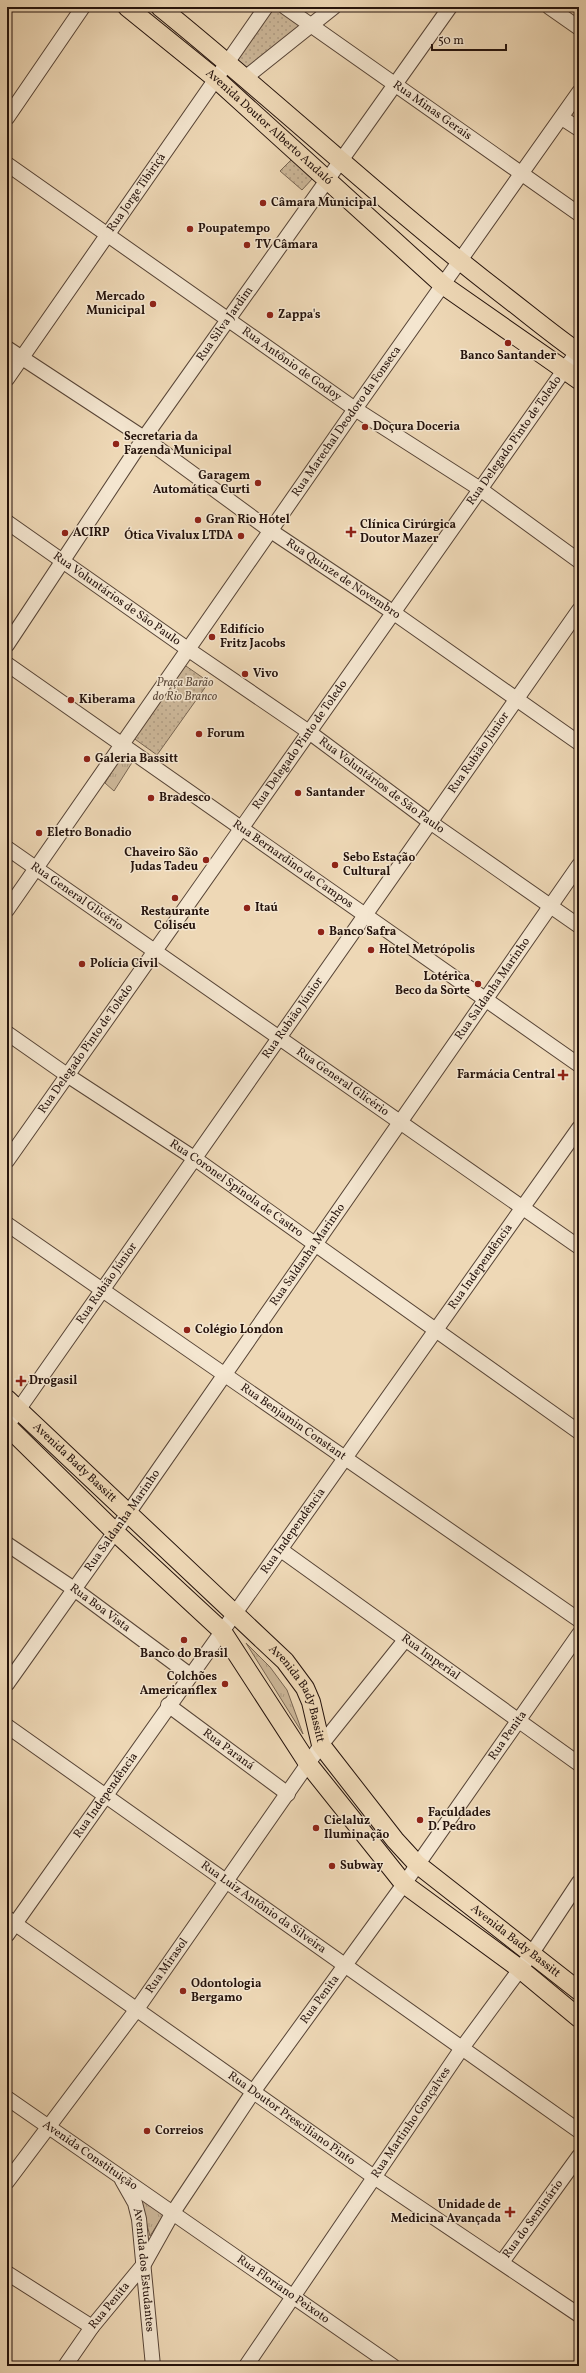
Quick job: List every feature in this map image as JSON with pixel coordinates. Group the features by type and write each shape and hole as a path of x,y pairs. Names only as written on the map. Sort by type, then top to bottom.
{"main road":[{"name":"Avenida Doutor Alberto Andaló","path":"127,7 216,78 327,181 443,285 579,380"},
{"name":"Avenida Doutor Alberto Andaló","path":"160,7 228,62 341,162 459,261 578,351"},
{"name":"Avenida Bady Bassitt","path":"12,1404 77,1466 129,1512 285,1661 305,1688 311,1702 321,1745 395,1840 417,1864 579,1991"},
{"name":"Avenida Bady Bassitt","path":"7,1426 115,1532 222,1631 309,1765 404,1884 520,1969 579,2018"}],"street":[{"path":"7,118 83,7"},
{"name":"Rua Jorge Tibiriçá","path":"7,379 266,7"},
{"name":"Rua Minas Gerais","path":"285,7 579,214"},
{"path":"245,78 334,7"},
{"name":"Rua Silva Jardim","path":"7,645 144,438 450,7"},
{"path":"549,7 579,28"},
{"name":"Rua Marechal Deodoro da Fonseca","path":"7,910 37,869 355,409 579,92"},
{"path":"562,118 579,130"},
{"name":"Rua Antônio de Godoy","path":"7,164 355,409 480,489 579,561"},
{"name":"Rua Quinze de Novembro","path":"7,348 144,438 271,531 394,613 579,743"},
{"name":"Rua Delegado Pinto de Toledo","path":"7,1161 578,351"},
{"name":"Rua Voluntários de São Paulo","path":"7,522 188,650 309,732 430,822 579,926"},
{"name":"Rua Rubião Júnior","path":"7,1426 12,1404 102,1290 579,610"},
{"name":"Rua Bernardino de Campos","path":"7,664 241,829 366,914 485,1001 579,1065"},
{"name":"Rua General Glicério","path":"7,848 579,1247"},
{"name":"Rua Saldanha Marinho","path":"7,1684 129,1512 579,865"},
{"name":"Rua Coronel Spínola de Castro","path":"7,1033 67,1075 194,1158 435,1331 579,1432"},
{"name":"Rua Independência","path":"7,1935 11,1920 106,1796 168,1705 281,1550 579,1128"},
{"name":"Rua Benjamin Constant","path":"7,1224 344,1459 579,1620"},
{"name":"Rua Boa Vista","path":"7,1544 74,1589 190,1675"},
{"name":"Rua Imperial","path":"281,1550 579,1764"},
{"name":"Rua Penita","path":"65,2366 92,2328 144,2264 172,2214 253,2092 404,1884 579,1634"},
{"name":"Rua Mirasol","path":"7,2182 50,2128 137,2009 309,1765 321,1745 405,1640"},
{"name":"Rua Paraná","path":"168,1705 288,1794"},
{"name":"Rua Luiz Antônio da Silveira","path":"7,1726 579,2131"},
{"name":"Rua Martinho Gonçalves","path":"246,2366 462,2048 532,1953 577,1888"},
{"name":"Rua Doutor Presciliano Pinto","path":"11,1920 374,2177 579,2315"},
{"name":"Avenida Constituição","path":"7,2098 172,2214"},
{"name":"Rua do Seminário","path":"502,2262 579,2156"},
{"name":"Avenida dos Estudantes","path":"121,2178 135,2203 139,2219 153,2366"},
{"name":"Rua Floriano Peixoto","path":"172,2214 293,2296 392,2366"},
{"path":"7,2273 92,2328"}],"green space":[{"path":"271,7 278,7 306,26 248,70 234,58"},
{"path":"292,159 313,178 302,190 280,171"},
{"name":"Praça Barão do Rio Branco","path":"183,664 209,682 157,755 132,737"},
{"path":"123,754 133,761 114,791 105,783"},
{"path":"246,1643 270,1667 287,1690 303,1734"},
{"path":"139,2196 164,2214 150,2236"}],"place":[{"name":"Câmara Municipal","path":"263,203"},
{"name":"Poupatempo","path":"190,229"},
{"name":"TV Câmara","path":"247,245"},
{"name":"Mercado Municipal","path":"153,304"},
{"name":"Zappa's","path":"270,315"},
{"name":"Banco Santander","path":"508,343"},
{"name":"Doçura Doceria","path":"365,427"},
{"name":"Secretaria da Fazenda Municipal","path":"116,444"},
{"name":"Garagem Automática Curti","path":"258,483"},
{"name":"Gran Rio Hotel","path":"198,520"},
{"name":"Clínica Cirúrgica Doutor Mazer","path":"351,532"},
{"name":"ACIRP","path":"65,533"},
{"name":"Ótica Vivalux LTDA","path":"241,536"},
{"name":"Edifício Fritz Jacobs","path":"212,637"},
{"name":"Vivo","path":"245,674"},
{"name":"Kiberama","path":"71,700"},
{"name":"Forum","path":"199,734"},
{"name":"Galeria Bassitt","path":"87,759"},
{"name":"Santander","path":"298,793"},
{"name":"Bradesco","path":"151,798"},
{"name":"Eletro Bonadio","path":"39,833"},
{"name":"Chaveiro São Judas Tadeu","path":"206,860"},
{"name":"Sebo Estação Cultural","path":"335,865"},
{"name":"Restaurante Coliseu","path":"175,898"},
{"name":"Itaú","path":"247,908"},
{"name":"Banco Safra","path":"321,932"},
{"name":"Hotel Metrópolis","path":"371,950"},
{"name":"Polícia Civil","path":"82,964"},
{"name":"Lotérica Beco da Sorte","path":"478,984"},
{"name":"Farmácia Central","path":"563,1075"},
{"name":"Colégio London","path":"187,1330"},
{"name":"Drogasil","path":"21,1381"},
{"name":"Banco do Brasil","path":"184,1640"},
{"name":"Colchões Americanflex","path":"225,1684"},
{"name":"Faculdades D. Pedro","path":"420,1820"},
{"name":"Cielaluz Iluminação","path":"316,1828"},
{"name":"Subway","path":"332,1866"},
{"name":"Odontologia Bergamo","path":"183,1991"},
{"name":"Correios","path":"147,2131"},
{"name":"Unidade de Medicina Avançada","path":"510,2212"}]}
